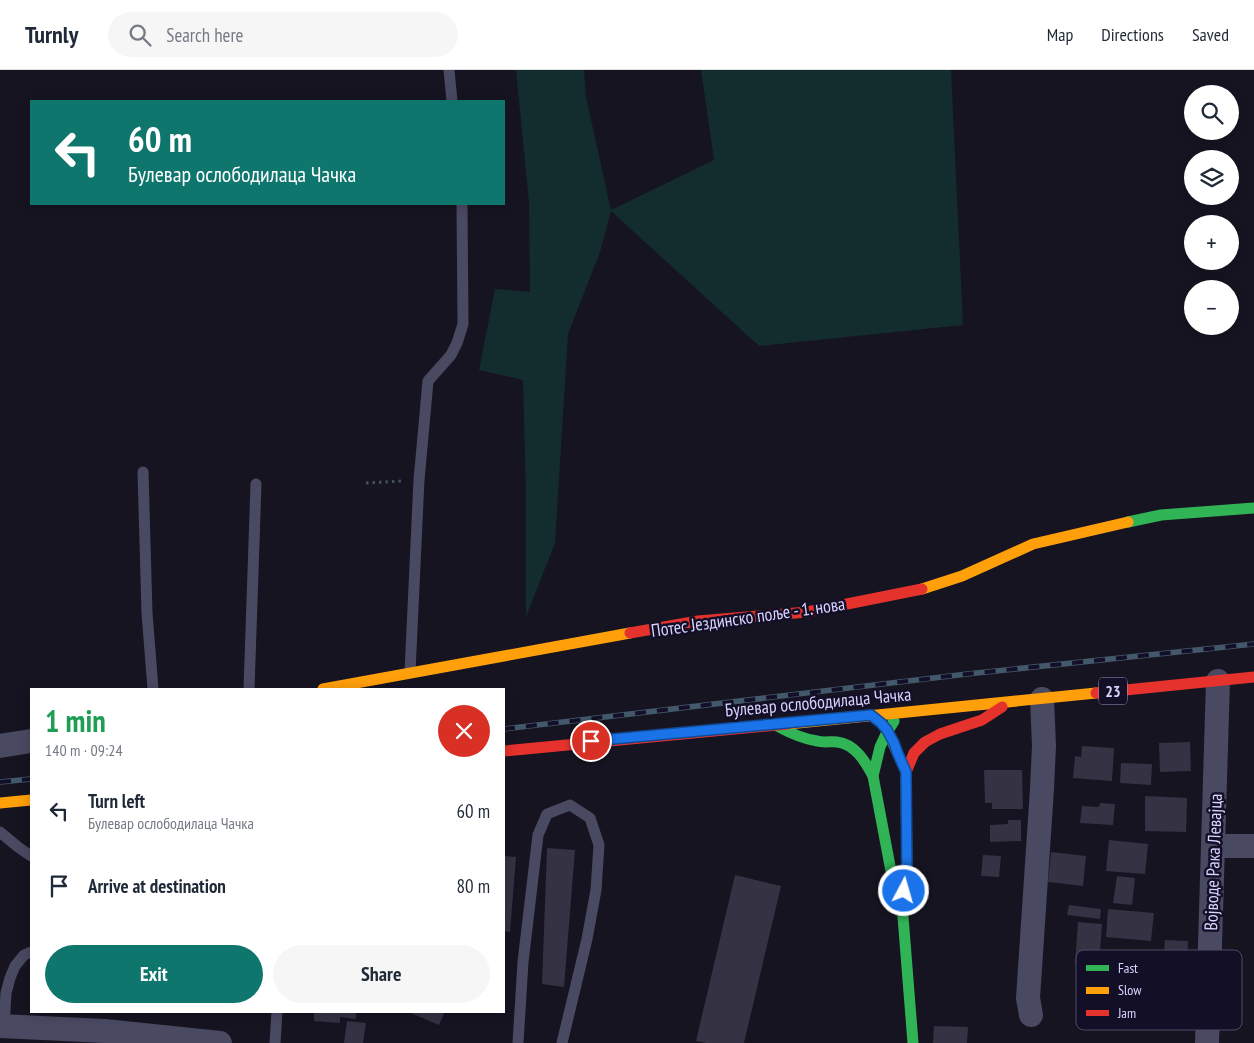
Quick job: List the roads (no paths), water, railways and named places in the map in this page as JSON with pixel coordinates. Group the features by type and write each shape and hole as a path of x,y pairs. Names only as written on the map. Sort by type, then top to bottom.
{"street":[{"name":"Потес Јездинско поље - 1. нова","path":"328,688 698,621 808,612 925,588 962,576 1033,544 1161,515 1254,508"},
{"name":"Булевар ослободилаца Чачка","path":"505,751 1254,677"},
{"name":"Војводе Рака Левајца","path":"1210,950 1218,681"},
{"path":"1031,1015 1028,998 1044,746 1042,699"},
{"path":"913,1043 902,904 907,879 906,772 918,748 942,734 984,720 1009,702"},
{"path":"873,776 876,760 887,730 904,712"},
{"path":"871,715 887,730 906,772"},
{"path":"773,724 795,736 821,742 840,742 852,748 864,759 873,776 894,889 902,904"},
{"path":"0,746 30,741"},
{"path":"0,803 30,800"},
{"path":"1214,846 1254,846"},
{"name":"Војводе Рака Левајца","path":"1207,1030 1207,1043"},
{"path":"2,1032 105,1031 220,1043"}],"lane":[{"path":"450,70 452,100"},
{"path":"410,672 419,480 428,381 451,355 463,324 462,205"},
{"path":"143,472 147,613 153,688"},
{"path":"249,688 256,484"},
{"path":"518,1043 523,962 538,835 547,814 570,805 590,818 599,845 596,890 587,939 562,1043"},
{"path":"0,832 30,855"},
{"path":"2,1032 6,993 10,978 15,966 24,955 30,952"},
{"path":"275,1043 278,1013"}],"railway":[{"path":"505,729 967,674 1254,644"},
{"path":"0,782 30,779"}]}
